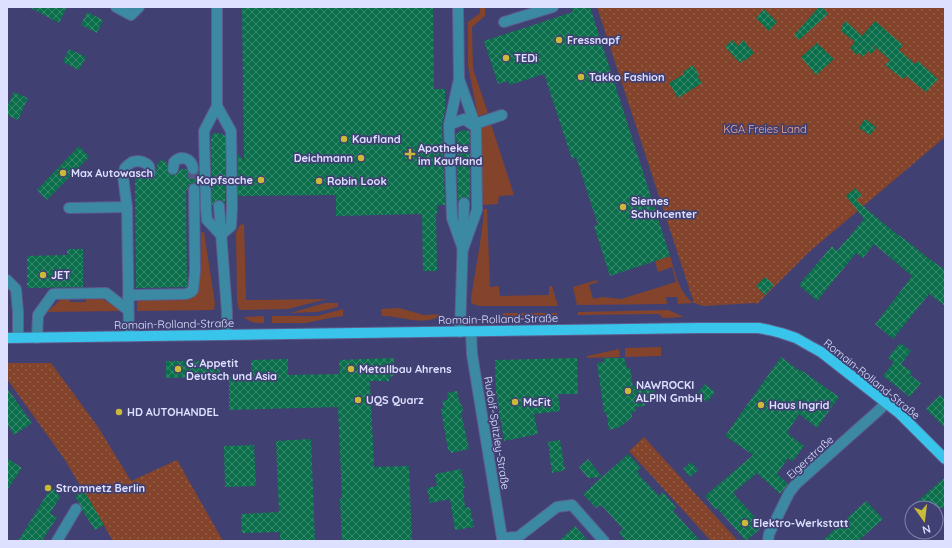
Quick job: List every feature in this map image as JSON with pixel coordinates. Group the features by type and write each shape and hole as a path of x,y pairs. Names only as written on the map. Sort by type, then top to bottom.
{"main road":[{"name":"Romain-Rolland-Straße","path":"7,338 759,328 796,338 826,356 886,403 912,426 945,459"}],"street":[{"path":"116,7 131,15 139,7"},
{"path":"218,7 217,106 204,132 207,220 221,235"},
{"path":"458,7 459,79 449,125 452,218 463,249"},
{"path":"504,22 553,7"},
{"path":"459,79 476,125 477,210 463,249"},
{"path":"217,106 231,131 231,226 221,235"},
{"path":"449,125 464,120 476,125 502,116"},
{"path":"173,169 174,162 177,159 183,158 191,161 194,169"},
{"path":"129,336 128,297 132,283 124,176 125,168 132,162 143,162 149,166 150,173"},
{"path":"128,297 135,295 186,294 193,290 195,271 194,189"},
{"path":"460,332 464,204"},
{"path":"219,206 227,312 227,335"},
{"path":"69,208 127,207"},
{"path":"7,280 16,289 18,338"},
{"path":"37,338 38,315 53,294 106,293 128,310"},
{"name":"Rudolf-Spitzley-Straße","path":"471,331 472,354 502,538 518,537 557,507 572,505 604,541"},
{"name":"Eigerstraße","path":"768,541 769,534 790,492 796,484 886,403"},
{"path":"57,541 76,510"}],"green space":[{"path":"480,7 485,7 485,16 472,27 473,69 488,113 478,116 468,66 468,22 480,13"},
{"name":"KGA Freies Land","path":"597,7 945,7 945,137 809,252 757,304 703,306 694,303"},
{"path":"491,124 514,195 499,196 498,204 481,205 480,127"},
{"path":"484,209 487,209 490,287 499,286 500,296 549,295 549,286 552,286 558,306 479,306 471,303"},
{"path":"244,224 246,300 327,299 288,309 239,310 237,300 236,232 240,225"},
{"path":"201,232 204,232 215,304 214,310 137,311 138,300 189,297 197,284 201,272"},
{"path":"670,256 681,287 693,303 678,304 677,297 666,297 667,304 577,305 573,287 597,280 598,282 589,285 593,299 603,297 621,299 676,282 672,267 658,272 655,261"},
{"path":"61,299 70,299 70,302 86,302 86,299 102,299 119,309 119,311 47,312"},
{"path":"325,303 338,303 338,307 317,312 290,313"},
{"path":"399,308 424,315 441,314 435,318 421,321 382,316 381,309"},
{"path":"343,309 343,316 306,323 272,323 272,316 317,316"},
{"path":"668,310 684,317 663,318 659,314 578,315 578,312"},
{"path":"503,313 557,313 557,315 516,316 512,320 503,320"},
{"path":"264,316 264,323 251,322 244,317"},
{"path":"661,347 661,356 625,357 625,348"},
{"path":"619,349 620,357 587,358 587,356"},
{"path":"7,363 51,363 98,427 131,481 177,460 223,541 113,541 65,460 7,379"},
{"path":"644,437 738,541 711,541 629,451"}],"building":[{"path":"29,7 67,7 59,23"},
{"name":"Kaufland","path":"242,7 433,7 434,89 445,89 445,111 442,125 445,205 437,205 437,271 423,271 422,214 336,216 336,195 238,196 238,154 244,161"},
{"path":"571,7 590,7 670,256 610,276 594,226 598,225 576,157 572,159 544,74 510,85 508,81 498,84 484,41 573,12"},
{"path":"819,7 822,7 828,14 799,40 794,35"},
{"path":"764,9 777,22 769,31 756,18"},
{"path":"87,12 103,20 97,33 81,25"},
{"path":"846,21 862,36 875,21 903,45 899,50 915,64 918,61 938,79 926,92 906,76 903,79 885,65 890,60 873,45 876,49 871,54 868,51 863,57 859,53 857,55 850,48 855,42 841,31 841,27"},
{"path":"732,40 738,46 743,40 754,53 745,61 744,59 740,63 725,47"},
{"path":"817,43 834,59 816,75 801,57"},
{"path":"69,49 86,57 79,70 63,62"},
{"path":"693,65 699,75 697,76 702,83 678,98 669,83 684,74 683,72"},
{"path":"14,92 28,98 18,120 7,115 7,108"},
{"path":"865,119 876,127 870,135 859,128"},
{"path":"463,130 470,131 470,203 468,198 465,197 458,201 456,134"},
{"path":"215,133 225,136 225,205 224,202 219,200 215,201 212,206 211,137"},
{"name":"Max Autowasch","path":"79,146 89,157 47,200 37,190"},
{"path":"162,160 166,162 167,172 172,175 178,173 180,169 186,169 191,175 195,175 199,172 199,185 191,183 188,186 188,190 186,190 187,287 136,288 135,173 143,173 147,179 154,178 156,175 157,164"},
{"path":"855,188 862,195 856,200 894,232 945,270 945,306 929,294 893,339 875,324 912,276 874,244 863,258 856,253 817,301 799,285 832,246 837,251 864,219 846,196"},
{"path":"67,249 83,249 83,287 27,288 27,256 67,255"},
{"path":"765,277 774,285 765,295 756,286"},
{"path":"900,343 911,351 901,364 912,372 910,375 921,383 910,397 883,376 894,362 888,358"},
{"path":"781,357 839,397 817,428 799,414 787,433 804,446 793,461 788,458 777,474 788,484 780,494 757,473 733,493 763,526 746,541 717,508 715,509 705,496 753,455 725,436"},
{"path":"394,358 394,376 389,377 389,381 370,381 374,467 409,466 412,541 342,541 340,499 342,498 338,407 229,410 229,377 251,376 251,360 288,359 288,375 340,374 339,360"},
{"name":"McFit","path":"577,358 578,394 558,394 560,411 534,414 538,434 504,441 496,393 495,360"},
{"name":"NAWROCKI ALPIN GmbH","path":"604,358 624,358 627,368 630,368 633,387 653,384 655,395 644,406 635,407 636,411 632,412 632,417 620,427 609,430 606,412 604,412 597,363 604,362"},
{"path":"166,361 220,361 220,377 166,378"},
{"path":"705,384 715,392 707,402 697,394"},
{"path":"7,388 32,423 14,435 7,424"},
{"path":"457,391 460,404 462,405 463,411 461,413 469,449 451,453 450,450 448,450 441,409 444,408 442,401 448,400 447,393"},
{"path":"940,395 945,400 945,428 926,409"},
{"path":"311,439 315,541 280,541 280,532 242,533 241,514 279,512 276,441"},
{"path":"560,440 565,470 552,473 548,442"},
{"path":"254,445 256,486 225,487 224,446"},
{"path":"628,454 641,468 637,471 639,473 638,474 659,496 663,492 676,507 673,511 700,541 626,541 619,533 623,529 602,506 600,505 596,508 583,494"},
{"path":"7,458 22,468 7,490"},
{"path":"588,459 602,477 588,478 579,467"},
{"path":"691,462 698,470 690,477 683,469"},
{"path":"461,469 465,488 463,488 465,508 470,507 474,527 455,530 450,499 430,503 427,488 437,486 435,474"},
{"path":"945,477 945,508 944,500 919,500"},
{"path":"52,486 60,497 50,514 57,517 42,541 18,541"},
{"path":"84,491 104,525 95,530 75,496"},
{"path":"866,501 883,519 858,541 822,541"},
{"path":"575,526 588,541 559,541"}],"tunnel":[{"path":"193,169 194,189"}],"place":[{"name":"Fressnapf","path":"559,40"},
{"name":"TEDi","path":"506,58"},
{"name":"Takko Fashion","path":"581,77"},
{"name":"Kaufland","path":"344,139"},
{"name":"Apotheke im Kaufland","path":"410,154"},
{"name":"Deichmann","path":"361,158"},
{"name":"Max Autowasch","path":"63,173"},
{"name":"Kopfsache","path":"261,180"},
{"name":"Robin Look","path":"319,181"},
{"name":"Siemes Schuhcenter","path":"623,207"},
{"name":"JET","path":"43,275"},
{"name":"G. Appetit Deutsch und Asia","path":"178,369"},
{"name":"Metallbau Ahrens","path":"351,369"},
{"name":"NAWROCKI ALPIN GmbH","path":"628,391"},
{"name":"UQS Quarz","path":"358,400"},
{"name":"McFit","path":"515,402"},
{"name":"Haus Ingrid","path":"761,405"},
{"name":"HD AUTOHANDEL","path":"119,412"},
{"name":"Stromnetz Berlin","path":"48,488"},
{"name":"Elektro-Werkstatt","path":"745,523"}]}
